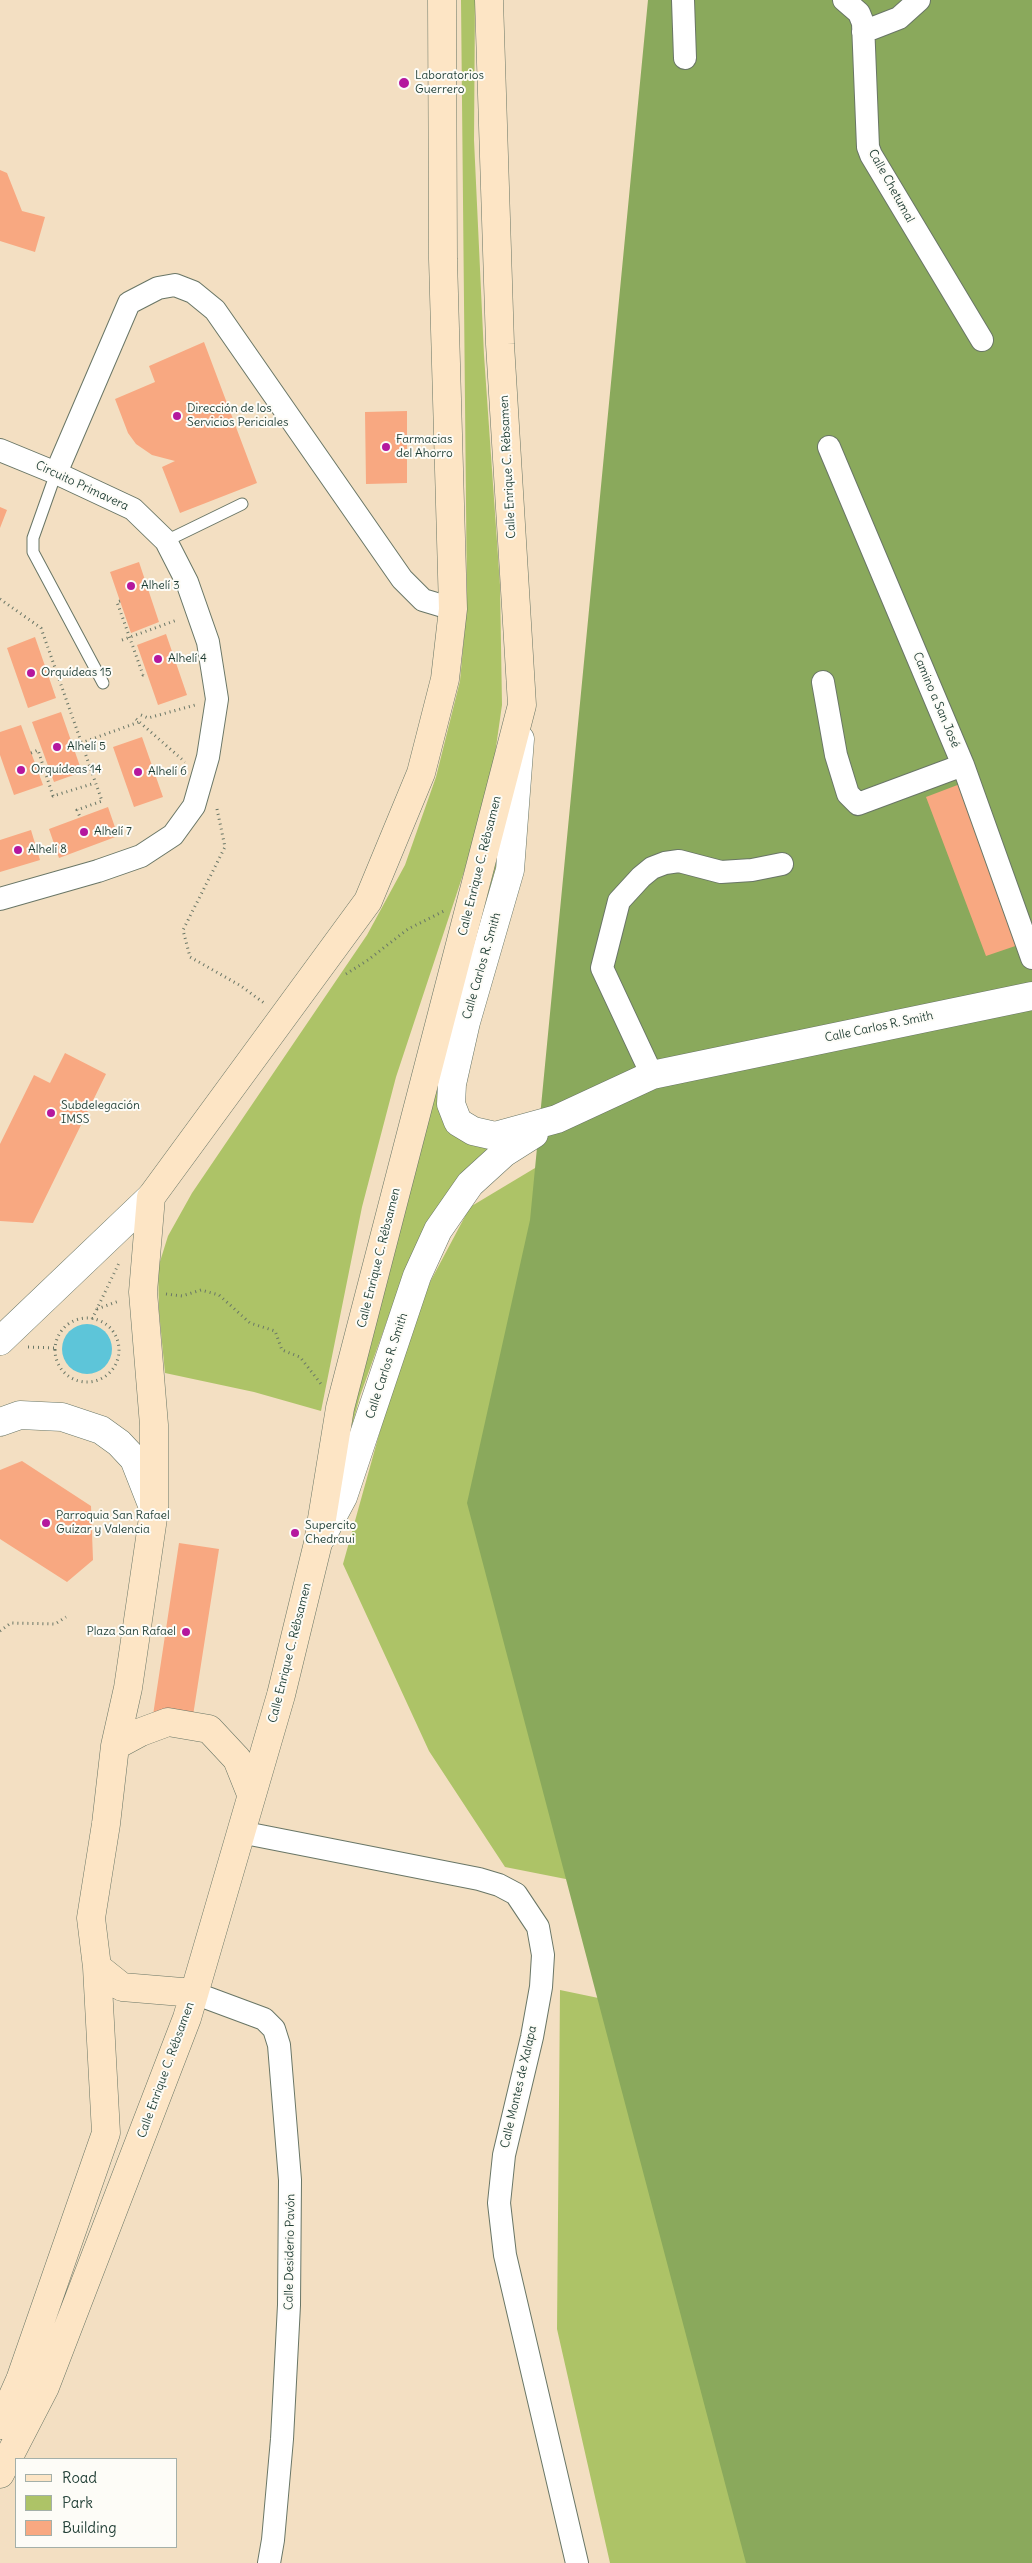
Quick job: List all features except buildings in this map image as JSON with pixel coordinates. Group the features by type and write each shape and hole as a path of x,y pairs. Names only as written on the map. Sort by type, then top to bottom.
{"main road":[{"path":"0,2425 20,2380 106,2133 96,1967 91,1918 106,1824 115,1746 128,1688 152,1555 154,1425 143,1292 151,1197 368,901 421,773 445,679 453,609 443,260 442,0"},
{"name":"Calle Enrique C. Rébsamen","path":"0,2474 45,2387 177,2046 194,1993 281,1696 318,1543 340,1408 522,705 500,344 493,5"},
{"path":"115,1746 141,1732 168,1722 209,1729 237,1759 251,1794"},
{"path":"96,1967 122,1987 194,1993"}],"street":[{"path":"683,0 684,58"},
{"path":"856,15 899,18 919,0"},
{"name":"Calle Chetumal","path":"856,15 868,146 871,155 982,340"},
{"path":"56,473 129,303 158,288 175,285 194,292 215,310 402,579 423,600 453,609"},
{"name":"Camino a San José","path":"829,447 963,765 1032,958"},
{"name":"Circuito Primavera","path":"0,450 56,473 133,509 166,541 187,582 208,642 217,698 202,778 194,806 173,835 141,856 98,871 0,899"},
{"path":"823,682 836,755 848,794 858,804 963,765"},
{"name":"Calle Carlos R. Smith","path":"522,705 510,870 466,1022 452,1084 451,1104 458,1122 473,1131 495,1136 556,1119 652,1075 1032,996"},
{"path":"652,1075 602,968 619,901 641,877 652,868 665,863 679,861 722,872 752,870 782,864"},
{"name":"Calle Carlos R. Smith","path":"318,1543 343,1497 417,1276 438,1230 470,1184 504,1154 556,1119"},
{"path":"0,1341 151,1197"},
{"path":"0,1422 20,1415 62,1417 101,1430 119,1443 134,1459 154,1511"},
{"name":"Calle Montes de Xalapa","path":"240,1832 492,1883 516,1894 538,1927 543,1955 541,1987 532,2037 504,2154 499,2203 505,2255 577,2563"},
{"name":"Calle Desiderio Pavón","path":"194,1993 264,2019 274,2029 280,2044 290,2180 289,2305 282,2439 269,2563"}],"lane":[{"path":"56,473 33,538 33,552 103,682"},
{"path":"166,541 242,504"},
{"path":"0,2414 20,2380"}],"path":[{"path":"0,599 42,628 102,801 77,810 80,817"},
{"path":"120,601 117,602 143,675 148,674"},
{"path":"122,640 158,628"},
{"path":"141,715 148,718 217,698"},
{"path":"81,743 138,721 202,778 215,798 225,847 183,930 190,957 241,986 282,1016"},
{"path":"31,752 38,750 53,796 96,783"},
{"path":"342,976 368,960 408,929 451,907"},
{"path":"143,1292 182,1296 201,1290 219,1295 250,1323 275,1331 282,1350 300,1357 340,1408"},
{"path":"92,1319 103,1322 117,1339 119,1352 116,1362 111,1372 102,1378 81,1382 70,1377 62,1370 57,1360 56,1348 58,1338 64,1328 73,1322 92,1319"},
{"path":"0,1631 12,1623 54,1624 66,1617"}],"green space":[{"path":"461,0 475,0 474,140 484,355 500,585 502,705 489,796 396,1077 362,1207 321,1411 254,1392 165,1373 159,1311 158,1268 168,1236 192,1193 367,935 405,865 436,777 460,681 467,604"},
{"path":"648,0 1032,0 1032,2563 746,2563 467,1503 530,1220"},
{"path":"507,778 500,857 438,1100 492,1149 431,1222 397,1293 360,1396 333,1497 342,1445"},
{"path":"640,1105 1032,2563 610,2563 557,2329 560,1990 728,2025 753,1916 505,1867 429,1751 343,1564 412,1316 470,1207"}],"water":[{"path":"87,1324 96,1326 107,1335 112,1349 110,1358 101,1369 87,1374 78,1372 67,1363 62,1349 64,1340 73,1329"}],"place":[{"name":"Laboratorios Guerrero","path":"404,83"},
{"name":"Dirección de los Servicios Periciales","path":"177,416"},
{"name":"Farmacias del Ahorro","path":"386,447"},
{"name":"Alhelí 3","path":"131,586"},
{"name":"Alhelí 4","path":"158,659"},
{"name":"Orquídeas 15","path":"31,673"},
{"name":"Alhelí 5","path":"57,747"},
{"name":"Orquídeas 14","path":"21,770"},
{"name":"Alhelí 6","path":"138,772"},
{"name":"Alhelí 7","path":"84,832"},
{"name":"Alhelí 8","path":"18,850"},
{"name":"Subdelegación IMSS","path":"51,1113"},
{"name":"Parroquia San Rafael Guízar y Valencia","path":"46,1523"},
{"name":"Supercito Chedraui","path":"295,1533"},
{"name":"Plaza San Rafael","path":"186,1632"}]}
